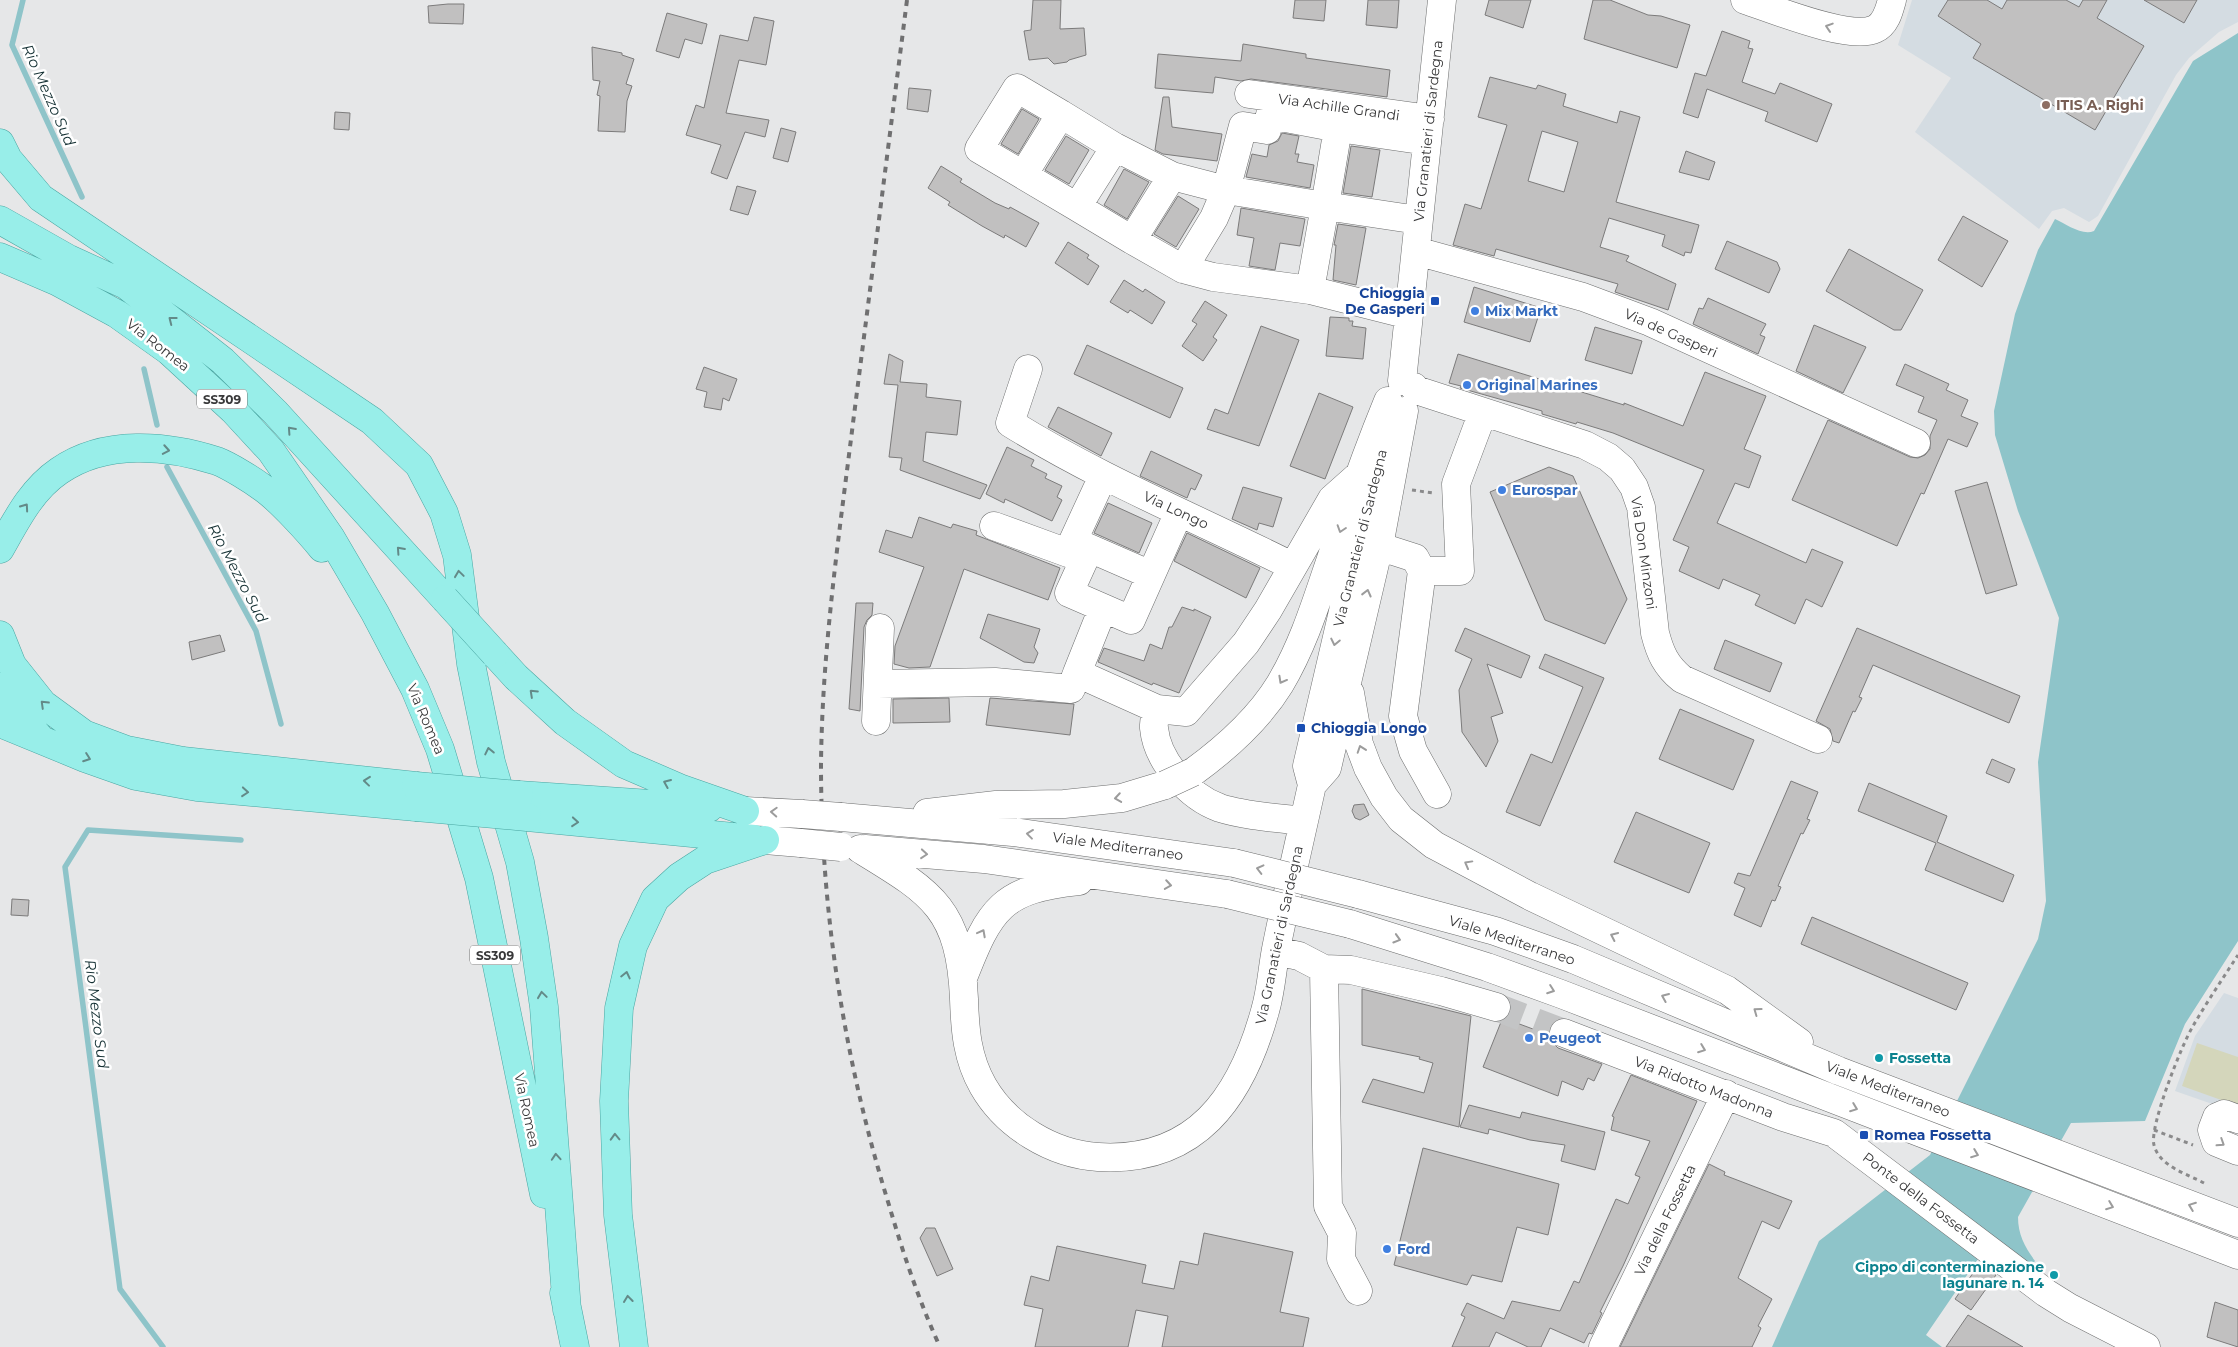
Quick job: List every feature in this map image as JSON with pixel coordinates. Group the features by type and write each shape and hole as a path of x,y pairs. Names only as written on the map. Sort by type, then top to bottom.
{"main road":[{"path":"0,143 8,159 41,198 372,421 419,465 444,513 456,555 471,664 491,762 520,862 534,938 544,1007 568,1310"},
{"path":"0,220 69,259"},
{"path":"0,238 69,259"},
{"name":"Via Romea","path":"0,257 58,282 117,314 169,351 234,410 271,451 331,538 375,614 415,689 440,749 479,878 575,1347"},
{"name":"SS309","path":"69,259 126,285 223,361 282,419 516,678 566,722 624,764 682,789 746,811"},
{"name":"SS309","path":"0,550 21,512 32,497 59,470 90,455 122,448 161,449 219,462 264,489 316,541 375,614"},
{"path":"0,634 12,665 43,704 84,734 128,750 183,761 416,797"},
{"path":"0,687 41,740"},
{"path":"0,723 136,776 197,788 416,797 523,806 765,840"},
{"path":"523,806 746,811"},
{"path":"634,1347 618,1215 614,1101 619,1008 633,946 654,900 679,877 705,860 765,840"}],"street":[{"name":"Via Granatieri di Sardegna","path":"963,978 965,1031 971,1062 984,1087 1001,1110 1013,1122 1032,1136 1064,1150 1090,1156 1124,1158 1152,1153 1175,1144 1199,1129 1219,1109 1238,1083 1249,1060 1266,1010 1276,951 1312,785 1326,768 1347,674 1369,543 1400,398 1442,0"},
{"path":"1745,0 1841,31 1862,33 1876,29 1886,20 1892,0"},
{"path":"1409,315 1310,290 1213,277 1183,270 979,149 1017,88 1115,147 1172,176 1226,190 1418,220"},
{"name":"Via Achille Grandi","path":"1249,94 1428,130"},
{"path":"1023,175 1060,114"},
{"path":"1183,270 1214,218 1226,190 1243,126 1267,130 1270,116 1338,128 1428,130"},
{"path":"1310,290 1338,128"},
{"path":"1077,207 1115,147"},
{"path":"1132,240 1172,176"},
{"name":"Via de Gasperi","path":"1416,251 1583,297 1650,322 1916,443"},
{"name":"Via Longo","path":"1028,369 1010,423 1060,454 1103,476 1292,566"},
{"name":"Via Don Minzoni","path":"1400,398 1416,390 1585,445 1608,456 1622,469 1634,487 1641,507 1655,633 1660,653 1670,670 1682,679 1818,739"},
{"path":"872,820 996,804 1064,804 1112,799 1165,786 1193,772 1226,748 1254,719 1280,685 1305,635 1359,474 1400,398"},
{"path":"1422,571 1460,571 1456,484 1483,412"},
{"path":"1077,673 1157,709 1186,712 1246,643 1268,610 1332,499 1359,474"},
{"path":"1103,476 1081,545 1069,593 1131,620 1179,512"},
{"path":"994,526 1068,552 1081,545"},
{"name":"Via Granatieri di Sardegna","path":"1312,785 1307,766 1369,543"},
{"path":"1369,543 1415,558 1422,571 1403,716 1412,751 1437,794"},
{"path":"1081,545 1151,575"},
{"path":"1292,566 1305,605 1305,635"},
{"path":"878,684 995,682 1071,689 1103,608"},
{"path":"876,721 880,628"},
{"path":"1347,674 1359,744 1368,768 1384,797 1401,819 1434,845 1472,866 1727,990 1839,1071"},
{"path":"1157,709 1154,728 1163,758 1183,784 1204,800 1221,808 1304,821"},
{"name":"Viale Mediterraneo","path":"746,811 1013,832 1234,863 1495,931 1574,959 1839,1071 2238,1223"},
{"path":"765,840 984,859 1120,878 1227,894 1350,924 1488,967 1552,990 2238,1255"},
{"path":"851,848 902,874 927,894 946,916 954,932 963,978"},
{"path":"963,978 979,936 1003,904 1019,895 1049,884 1120,878"},
{"path":"1276,951 1299,956 1324,969 1351,970 1441,991 1496,1007"},
{"path":"1324,969 1328,1206 1342,1233 1341,1259 1358,1291"},
{"name":"Via Ridotto Madonna","path":"1564,1033 1783,1117 1822,1128 1844,1140"},
{"name":"Via della Fossetta","path":"1604,1347 1726,1094"},
{"path":"2238,1119 2224,1114 2217,1117 2212,1130 2216,1142 2238,1151"},
{"name":"Ponte della Fossetta","path":"1844,1140 2046,1293 2070,1308 2146,1347"}],"path":[{"path":"2204,1210 2210,1192 2206,1184 2171,1166 2160,1157 2153,1144 2154,1130 2157,1112 2192,1027 2238,955"}],"shaded area":[{"name":"ITIS A. Righi","path":"1912,0 2238,0 2238,22 2219,32 2189,58 2176,75 2098,216 2089,222 2064,208 2052,211 2039,229 1915,132 1951,78 1898,45"},
{"path":"2224,993 2238,998 2238,1113 2175,1091 2195,1036"}],"green space":[{"path":"2197,1043 2238,1057 2238,1106 2182,1086"}],"water":[{"path":"2238,33 2238,941 2185,1024 2145,1121 2071,1123 2018,1217 2019,1230 2028,1251 2035,1261 2013,1286 1978,1259 1926,1335 1942,1347 1772,1347 1819,1241 1930,1155 2038,939 2046,901 2038,762 2059,618 2018,511 1995,435 1994,411 2015,314 2038,250 2055,219 2079,231 2094,231 2193,61"}],"building":[{"path":"1033,0 1061,0 1060,29 1084,28 1086,55 1067,62 1054,64 1048,58 1029,60 1024,31 1031,30"},
{"path":"1295,0 1326,0 1324,21 1293,18"},
{"path":"1368,0 1399,0 1397,28 1366,25"},
{"path":"1489,0 1531,0 1523,28 1485,15"},
{"path":"1593,0 1610,0 1648,15 1661,16 1690,25 1677,68 1584,39"},
{"path":"1948,0 1987,0 2002,9 2007,0 2066,0 2079,7 2083,0 2107,0 2097,18 2144,46 2095,130 1973,58 1981,44 1938,16"},
{"path":"2144,0 2197,0 2184,23"},
{"path":"464,4 463,24 429,23 428,6"},
{"path":"667,13 707,24 702,44 685,39 679,58 656,51"},
{"path":"754,17 774,21 766,65 739,60 726,113 769,120 765,137 745,132 727,179 711,173 721,145 686,135 696,105 704,108 720,35 748,41"},
{"path":"1722,31 1750,41 1748,48 1753,49 1742,82 1775,94 1780,83 1832,104 1817,142 1765,121 1768,112 1707,89 1698,118 1683,113 1695,73 1706,76"},
{"path":"1243,44 1306,54 1306,58 1390,70 1387,97 1251,79 1241,81 1215,77 1213,93 1155,88 1158,54 1241,61"},
{"path":"592,47 622,53 622,55 634,59 626,84 632,86 627,101 625,132 598,131 600,96 597,95 600,81 593,80"},
{"path":"1490,77 1536,89 1538,85 1566,94 1563,106 1617,123 1620,111 1640,117 1616,202 1699,225 1691,253 1685,252 1684,256 1662,246 1665,235 1609,218 1600,247 1629,256 1626,261 1676,284 1668,310 1615,292 1618,284 1496,249 1494,256 1453,245 1465,204 1481,209 1507,125 1478,117","holes":["1542,131 1578,142 1564,192 1528,181"]},
{"path":"909,88 931,90 928,112 907,109"},
{"path":"1163,97 1169,97 1172,127 1222,134 1217,161 1163,154 1155,150"},
{"path":"1022,109 1039,119 1018,154 1001,144"},
{"path":"335,112 350,113 349,130 334,129"},
{"path":"781,128 796,132 788,162 773,158"},
{"path":"1282,133 1299,136 1295,154 1299,154 1297,162 1314,165 1310,188 1246,177 1252,154 1267,157 1269,145 1278,141"},
{"path":"1066,136 1089,150 1069,184 1045,170"},
{"path":"1351,146 1380,150 1372,197 1343,193"},
{"path":"1686,151 1715,162 1709,180 1679,172"},
{"path":"941,166 962,179 960,182 995,203 1009,209 1010,207 1039,223 1026,247 1005,235 1004,238 982,226 948,205 950,202 928,188"},
{"path":"1124,169 1149,182 1127,219 1104,205"},
{"path":"737,186 756,191 748,215 730,210"},
{"path":"1178,196 1199,209 1176,247 1154,234"},
{"path":"1241,208 1305,219 1300,246 1280,243 1275,270 1249,266 1254,238 1237,235"},
{"path":"1963,216 2008,241 1982,287 1938,260"},
{"path":"1338,224 1366,228 1356,285 1333,280 1336,245 1334,245"},
{"path":"1727,241 1777,262 1780,269 1769,293 1715,269"},
{"path":"1068,242 1089,255 1087,258 1099,266 1088,285 1055,263"},
{"path":"1849,249 1923,290 1901,330 1894,330 1826,291"},
{"path":"1124,280 1143,292 1145,289 1165,302 1152,324 1130,310 1128,313 1110,302"},
{"path":"1474,287 1541,308 1530,342 1464,322"},
{"path":"1708,298 1766,324 1760,335 1765,337 1758,354 1693,324 1699,308 1703,309"},
{"path":"1205,301 1227,315 1213,337 1217,340 1203,361 1182,346 1197,324 1192,321"},
{"path":"1330,317 1349,318 1349,321 1353,321 1352,326 1366,328 1363,359 1326,356"},
{"path":"1814,325 1866,347 1843,393 1796,371"},
{"path":"1261,326 1299,340 1259,446 1207,429 1215,409 1228,414"},
{"path":"1595,327 1642,341 1632,374 1585,360"},
{"path":"1087,345 1183,388 1170,418 1074,374"},
{"path":"889,354 903,361 900,382 927,384 926,397 961,401 957,435 926,432 923,461 987,485 980,499 900,470 902,458 889,457 898,385 884,384"},
{"path":"1458,354 1624,405 1624,403 1683,426 1705,372 1766,396 1744,449 1761,456 1749,488 1735,483 1717,523 1806,563 1812,549 1843,562 1822,607 1806,599 1795,624 1755,605 1760,595 1723,579 1719,589 1679,571 1689,547 1673,540 1704,470 1613,433 1542,414 1542,411 1460,388 1461,386 1449,383"},
{"path":"1905,364 1949,384 1946,390 1968,400 1961,416 1978,423 1967,447 1948,439 1924,494 1921,493 1897,546 1792,500 1828,420 1910,457 1918,458 1925,455 1930,449 1930,436 1937,420 1918,412 1924,397 1896,385"},
{"path":"704,367 737,379 729,401 723,398 721,410 704,407 707,392 696,389"},
{"path":"1319,393 1353,407 1325,479 1290,466"},
{"path":"1058,407 1112,433 1101,456 1048,427"},
{"path":"1007,447 1034,460 1031,466 1047,474 1045,478 1062,486 1057,497 1062,500 1052,521 1005,499 1004,503 986,494"},
{"path":"1151,451 1202,475 1195,490 1191,488 1187,498 1140,476"},
{"path":"1549,467 1573,476 1627,599 1605,644 1545,620 1490,492"},
{"path":"1987,482 2017,585 1986,594 1955,491"},
{"path":"1243,487 1282,498 1273,527 1259,523 1257,530 1232,519"},
{"path":"1108,503 1152,523 1139,553 1094,533"},
{"path":"919,517 951,528 953,524 977,531 976,535 1060,568 1048,600 964,569 930,667 909,668 894,664 895,646 924,567 879,552 886,530 912,538"},
{"path":"1187,533 1260,568 1246,598 1174,561"},
{"path":"856,603 873,603 872,615 864,627 860,711 849,709"},
{"path":"1182,607 1194,611 1194,609 1211,617 1179,693 1153,683 1152,685 1098,662 1104,648 1144,661 1150,644 1162,649 1169,627 1172,627"},
{"path":"988,614 1040,629 1034,647 1038,653 1034,663 1024,662 980,638"},
{"path":"1465,628 1530,656 1521,678 1487,664 1503,713 1491,717 1498,741 1486,767 1462,732 1459,690 1472,659 1455,651"},
{"path":"1857,628 2020,696 2009,723 1873,665 1859,697 1862,698 1855,712 1853,711 1839,743 1833,741 1830,729 1816,721"},
{"path":"220,635 225,651 192,660 189,642"},
{"path":"1725,640 1782,663 1770,692 1714,669"},
{"path":"1545,654 1604,678 1540,826 1506,812 1531,754 1552,763 1583,687 1539,668"},
{"path":"949,698 950,722 893,723 893,699"},
{"path":"990,698 1074,704 1070,735 986,725"},
{"path":"1680,709 1754,740 1733,790 1659,759"},
{"path":"1992,759 2015,769 2009,783 1986,773"},
{"path":"1791,781 1818,792 1807,819 1810,820 1803,834 1801,833 1778,886 1781,887 1775,901 1772,900 1761,927 1734,915 1745,888 1734,883 1738,873 1750,876"},
{"path":"1869,783 1947,816 1937,842 2014,875 2003,902 1925,870 1936,843 1858,811"},
{"path":"1364,804 1369,815 1360,820 1355,818 1352,811 1354,805"},
{"path":"1636,812 1710,843 1689,893 1614,862"},
{"path":"12,899 29,900 28,916 11,915"},
{"path":"1812,917 1968,983 1956,1010 1801,944"},
{"path":"1362,989 1471,1016 1459,1127 1362,1102 1373,1079 1424,1093 1433,1063 1419,1059 1420,1057 1362,1045"},
{"path":"1506,1019 1549,1035 1552,1042 1558,1048 1602,1064 1594,1081 1588,1078 1583,1090 1562,1081 1558,1096 1483,1067 1501,1022"},
{"path":"1631,1075 1697,1101 1623,1266 1600,1312 1602,1313 1592,1334 1589,1333 1584,1343 1550,1328 1541,1347 1528,1347 1496,1332 1489,1347 1452,1347 1465,1317 1461,1315 1467,1303 1504,1319 1512,1301 1560,1311 1574,1281 1579,1283 1616,1199 1628,1204 1640,1177 1635,1175 1650,1141 1611,1130 1614,1117 1612,1116"},
{"path":"1469,1105 1520,1118 1522,1112 1605,1132 1595,1170 1561,1161 1565,1145 1530,1140 1489,1129 1488,1134 1460,1127"},
{"path":"1423,1148 1559,1184 1548,1235 1517,1227 1502,1282 1472,1275 1467,1285 1394,1265"},
{"path":"1709,1164 1725,1172 1724,1175 1792,1201 1779,1229 1762,1221 1738,1278 1772,1299 1758,1326 1761,1328 1752,1347 1620,1347"},
{"path":"926,1228 935,1228 953,1269 937,1276 920,1238"},
{"path":"1204,1233 1293,1252 1280,1312 1309,1318 1303,1347 1162,1347 1168,1316 1136,1310 1128,1347 1035,1347 1043,1309 1024,1305 1031,1276 1049,1281 1057,1246 1146,1265 1142,1283 1174,1289 1180,1261 1198,1265"},
{"path":"1980,1263 1996,1275 1971,1310 1955,1299"},
{"path":"2215,1302 2238,1310 2238,1347 2207,1337"},
{"path":"1968,1315 2023,1347 1946,1347"}],"waterway":[{"name":"Rio Mezzo Sud","path":"23,0 12,45 82,197"},
{"name":"Rio Mezzo Sud","path":"144,369 157,425"},
{"name":"Rio Mezzo Sud","path":"167,467 256,631 281,724"},
{"name":"Rio Mezzo Sud","path":"163,1347 120,1289 65,867 88,830 241,840"}],"tunnel":[{"path":"1496,1007 1564,1033"}],"railway":[{"path":"907,0 832,593 822,722 822,821 825,877 838,988 860,1097 873,1151 900,1241 918,1295 940,1347"}],"place":[{"name":"ITIS A. Righi","path":"2046,105"},
{"name":"Chioggia De Gasperi","path":"1435,301"},
{"name":"Mix Markt","path":"1475,311"},
{"name":"Original Marines","path":"1467,385"},
{"name":"Eurospar","path":"1502,490"},
{"name":"Chioggia Longo","path":"1301,728"},
{"name":"Peugeot","path":"1529,1038"},
{"name":"Fossetta","path":"1879,1058"},
{"name":"Romea Fossetta","path":"1864,1135"},
{"name":"Ford","path":"1387,1249"},
{"name":"Cippo di conterminazione lagunare n. 14","path":"2054,1275"}]}
